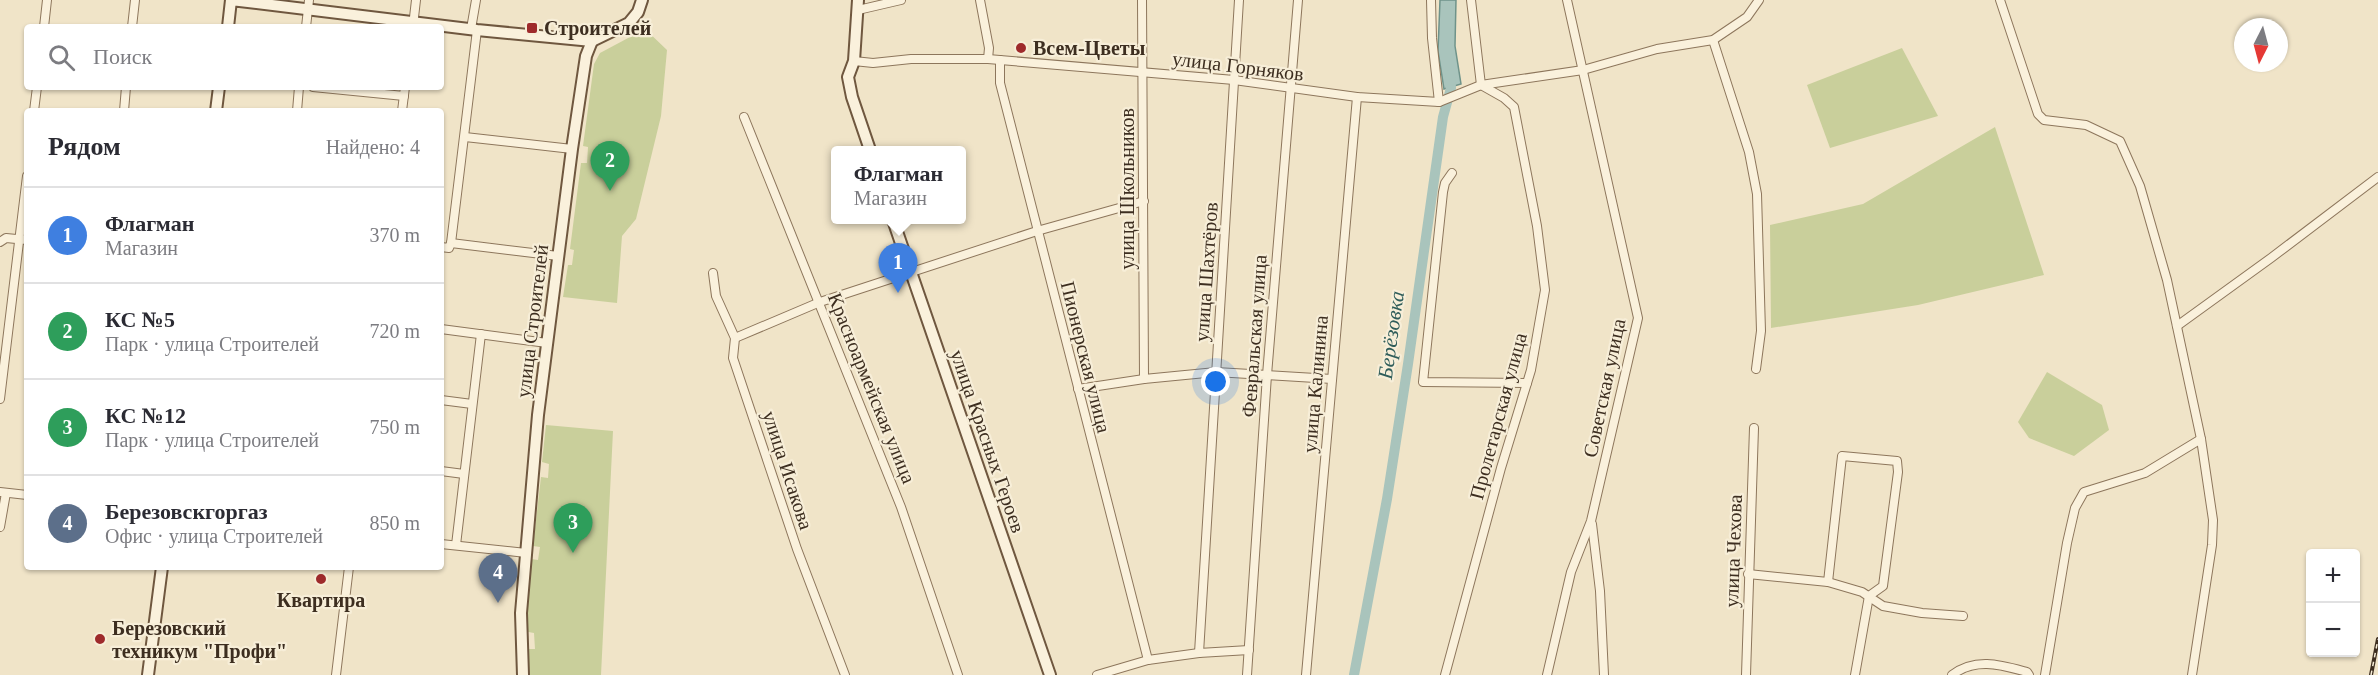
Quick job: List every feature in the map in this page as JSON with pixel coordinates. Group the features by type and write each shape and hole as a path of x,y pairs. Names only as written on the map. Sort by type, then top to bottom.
{"main road":[{"path":"228,24 231,0 308,4 413,24"},
{"path":"444,27 592,41 629,23 638,12 642,0"},
{"path":"858,5 854,61 848,77 852,97 869,146"},
{"name":"улица Строителей","path":"523,675 520,626 546,343 586,56 592,41"},
{"path":"216,108 219,90"},
{"name":"улица Красных Героев","path":"895,224 1050,675"},
{"path":"148,675 162,570"}],"street":[{"path":"44,24 47,0"},
{"path":"132,24 135,0"},
{"path":"413,24 416,0"},
{"path":"476,0 465,137 447,246 558,256"},
{"path":"858,5 901,0"},
{"path":"980,0 989,48 988,59"},
{"name":"улица Школьников","path":"1142,0 1144,379"},
{"name":"улица Шахтёров","path":"1199,653 1239,0"},
{"name":"Февральская улица","path":"1247,675 1267,375 1298,0"},
{"path":"1431,0 1432,38 1439,102 1481,85 1583,70 1658,49 1713,40 1747,17 1759,0"},
{"path":"1471,0 1481,85"},
{"name":"Советская улица","path":"1547,675 1571,572 1591,521 1638,318 1567,0"},
{"path":"2000,0 2038,114 2044,120 2086,125 2120,141 2140,186 2167,280 2201,439 2213,519 2212,546 2192,675"},
{"path":"306,24 308,4"},
{"path":"1713,40 1749,152 1758,194 1761,331 1756,369"},
{"name":"улица Горняков","path":"854,61 873,63 911,59 988,59 1234,80 1357,97 1439,102"},
{"name":"Пионерская улица","path":"1000,60 1000,83 1148,660"},
{"name":"Пролетарская улица","path":"1445,675 1501,468 1527,383 1545,290 1537,226 1514,108 1504,98 1481,85"},
{"path":"34,108 37,90"},
{"path":"124,108 126,90"},
{"path":"297,108 299,90"},
{"path":"382,90 405,91 402,108"},
{"name":"улица Калинина","path":"1306,675 1357,97"},
{"name":"Красноармейская улица","path":"744,117 901,507 957,675"},
{"path":"465,137 572,149"},
{"path":"1452,173 1445,183 1443,192 1423,381 1527,383"},
{"path":"2177,326 2378,177"},
{"path":"735,338 820,302 1037,231 1144,201"},
{"path":"0,399 24,224"},
{"path":"2,238 23,240"},
{"name":"улица Исакова","path":"713,273 716,296 735,338 733,358 797,549 845,675"},
{"path":"444,329 546,343"},
{"path":"456,545 481,334"},
{"path":"1078,389 1144,379 1216,372 1332,380"},
{"path":"444,400 472,404"},
{"name":"улица Чехова","path":"1746,675 1755,428"},
{"path":"2045,675 2067,543 2075,508 2084,492 2145,473 2201,439"},
{"path":"1828,582 1842,456 1897,461 1898,472 1883,586 1869,596 1855,675"},
{"path":"444,471 464,474"},
{"path":"0,527 3,493 24,495"},
{"path":"1591,521 1600,591 1604,675"},
{"path":"444,544 526,554"},
{"path":"336,675 349,570"},
{"path":"1748,574 1828,582 1862,592 1883,606 1922,613 1963,616"},
{"path":"1097,675 1148,660 1199,653 1249,650"},
{"path":"1952,675 1962,668 1990,662 2027,672 2029,675"}],"green space":[{"path":"645,29 667,50 661,116 636,219 622,236 617,303 563,297 568,265 572,265 574,250 570,249 581,163 587,163 588,147 583,146 594,64 600,53"},
{"path":"1902,48 1938,116 1830,148 1807,85"},
{"path":"1995,127 2044,275 1918,305 1771,328 1770,225 1863,204"},
{"path":"2047,372 2102,405 2109,430 2074,456 2029,438 2018,422"},
{"path":"546,425 613,431 601,675 528,675 526,649 535,649 534,633 523,631 531,559 538,560 540,547 533,546 541,477 548,478 549,464 542,462"}],"water":[{"path":"1440,0 1456,0 1455,46 1461,84 1444,89 1438,51"}],"waterway":[{"name":"Берёзовка","path":"1354,675 1387,499 1443,117 1451,88 1450,75"}],"railway":[{"path":"2371,675 2378,639"}],"place":[{"name":"Строителей","path":"532,28"},
{"name":"Всем-Цветы","path":"1021,48"},
{"name":"КС №5","path":"610,191"},
{"name":"Флагман","path":"898,293"},
{"name":"КС №12","path":"573,553"},
{"name":"Квартира","path":"321,579"},
{"name":"Березовскгоргаз","path":"498,603"},
{"name":"Березовский техникум \"Профи\"","path":"100,639"}]}
